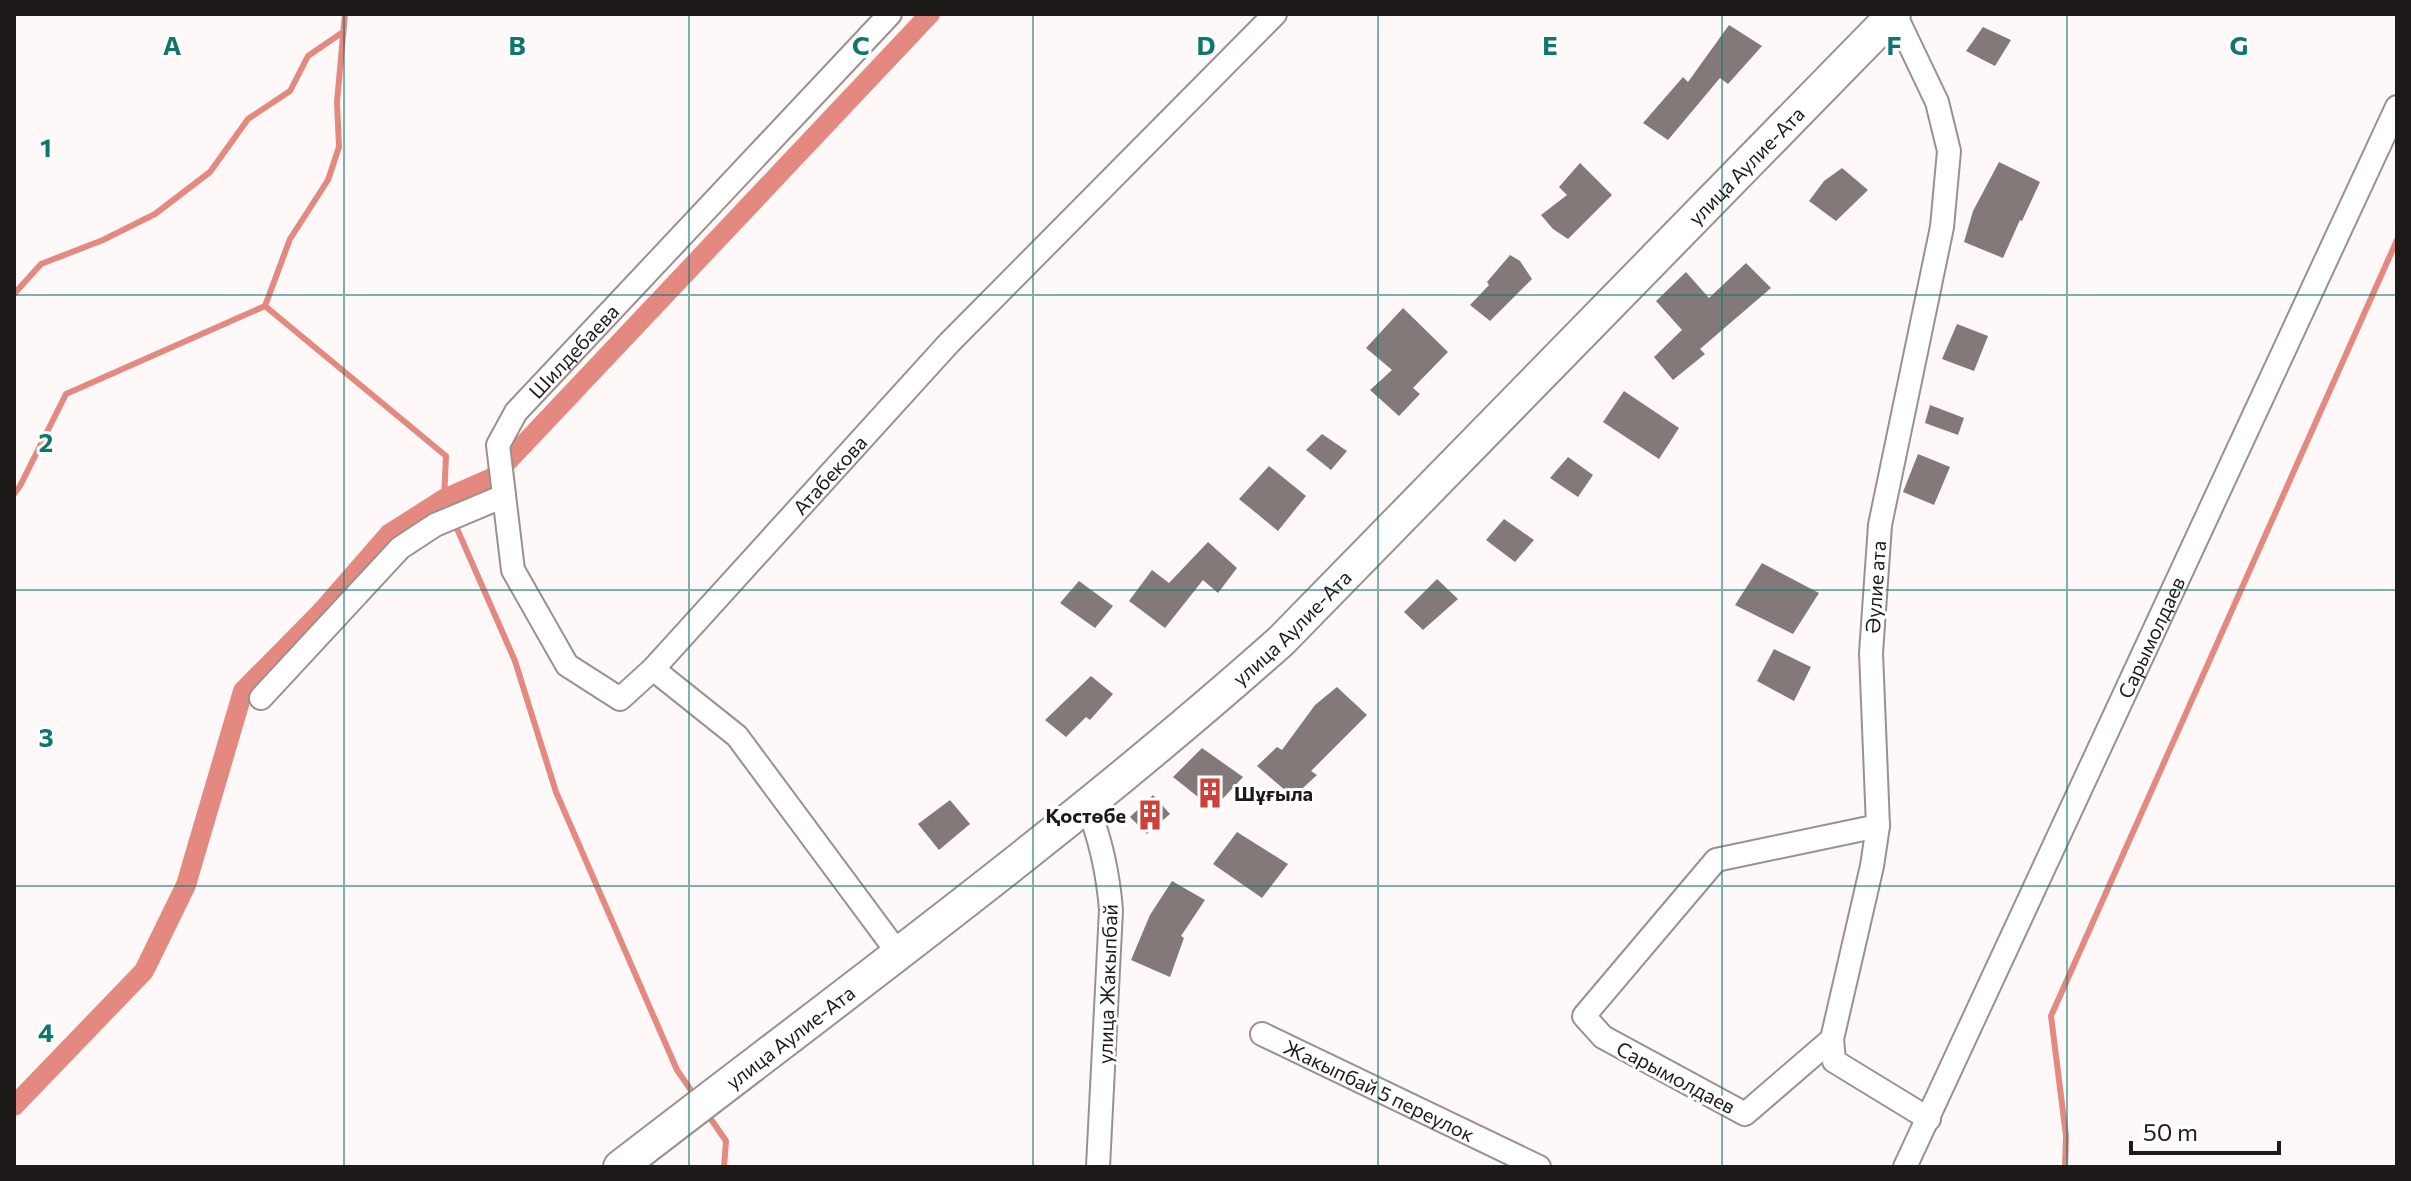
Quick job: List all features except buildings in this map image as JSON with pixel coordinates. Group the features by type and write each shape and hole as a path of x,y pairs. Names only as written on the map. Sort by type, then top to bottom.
{"main road":[{"name":"улица Аулие-Ата","path":"620,1167 1087,805 1186,725 1281,641 1895,14"}],"street":[{"name":"Шилдебаева","path":"653,669 620,699 567,665 513,570 498,445 516,412 890,14"},
{"name":"Атабекова","path":"653,669 949,343 1275,14"},
{"name":"Әулие ата","path":"1832,1039 1872,866 1878,826 1871,653 1880,525 1942,227 1949,151 1937,102 1895,14"},
{"name":"Сарымолдаев","path":"1905,1167 2397,107"},
{"path":"261,698 400,548 435,525 504,496"},
{"path":"653,669 737,736 898,953"},
{"name":"улица Жакыпбай","path":"1087,805 1108,872 1111,910 1098,1167"},
{"name":"Сарымолдаев","path":"1832,1039 1745,1114 1603,1037 1584,1016 1716,860 1878,826"},
{"name":"Жакыпбай 5 переулок","path":"1262,1034 1539,1167"},
{"path":"1832,1039 1834,1061 1929,1119"}],"waterway":[{"path":"14,494 66,394 265,306 290,239 328,180 339,147 337,102 345,14"},
{"path":"14,1106 144,971 186,885 243,691 321,612 389,534 444,499 492,478 930,14"},
{"path":"14,294 41,264 103,240 155,214 210,172 248,119 290,91 308,56 343,32"},
{"path":"2065,1167 2066,1136 2051,1016 2397,240"},
{"path":"265,306 446,456 444,499 515,661 556,792 677,1070 695,1096"},
{"path":"706,1112 726,1141 724,1167"}],"place":[{"name":"Шұғыла","path":"1210,793"},
{"name":"Қостөбе","path":"1150,815"}]}
